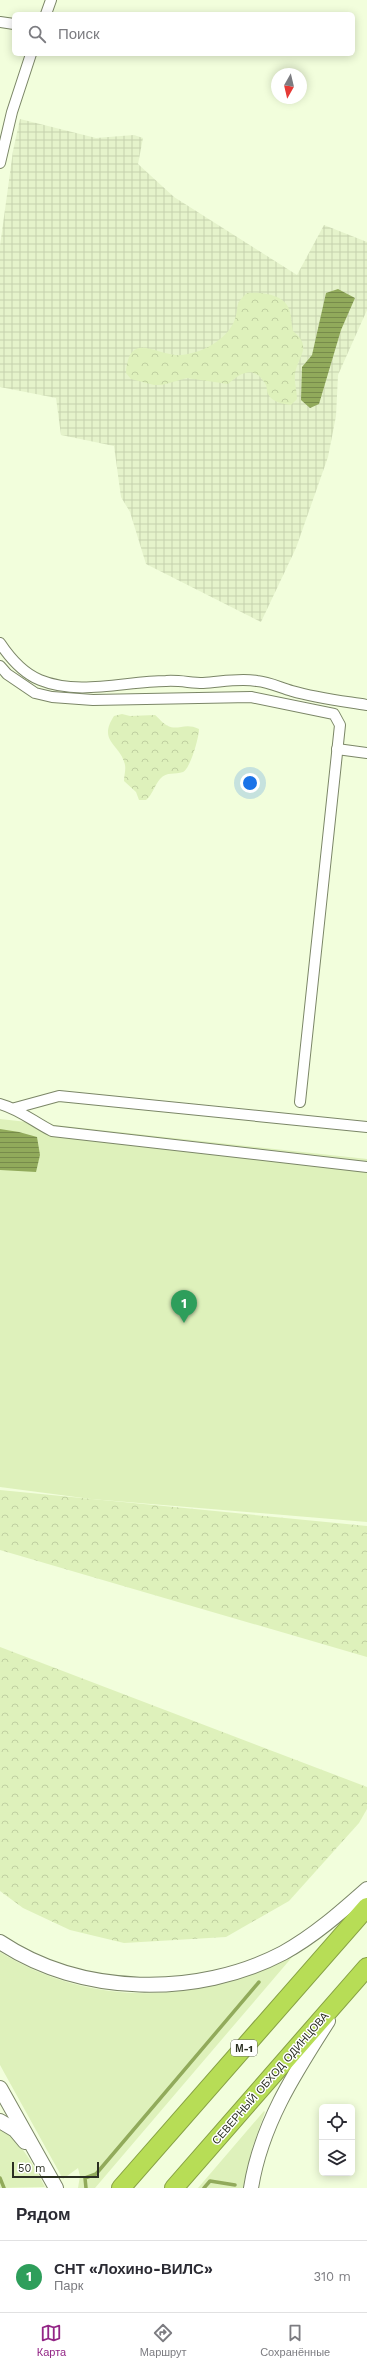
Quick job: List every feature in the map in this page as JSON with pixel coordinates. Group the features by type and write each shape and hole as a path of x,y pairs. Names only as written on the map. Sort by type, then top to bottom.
{"highway":[{"name":"М-1","path":"121,2188 367,1907"},
{"name":"СЕВЕРНЫЙ ОБХОД ОДИНЦОВА","path":"174,2188 367,1967"}],"street":[{"path":"47,12 51,0"},
{"path":"0,22 12,24"},
{"path":"0,163 4,125 30,56"},
{"path":"0,644 10,657 26,672 40,680 57,684 83,686 166,680 202,683 237,680 258,681 293,692 367,705"},
{"path":"0,666 7,674 35,693 52,697 93,700 251,697 334,714 340,725 300,1102"},
{"path":"337,749 367,753"},
{"path":"15,1108 60,1096 367,1127"},
{"path":"0,1104 15,1108 33,1122 52,1131 367,1166"},
{"path":"0,1942 18,1954 51,1968 96,1980 131,1984 166,1985 203,1980 239,1972 283,1953 326,1924 367,1889"},
{"path":"250,2188 259,2150 282,2093 352,1985"},
{"path":"0,2088 56,2188"},
{"path":"0,2121 15,2130 43,2164"}],"shaded area":[{"path":"20,119 96,138 134,135 143,138 138,164 174,197 297,275 324,225 367,242 367,310 338,375 336,416 328,457 296,548 261,622 146,564 130,512 121,497 114,446 61,435 56,398 0,387 0,246 13,151"},
{"path":"338,289 355,298 341,330 319,404 310,408 301,400 302,367 312,355 326,293"},
{"path":"0,1129 37,1137 40,1155 36,1172 0,1170"}],"green space":[{"path":"247,293 273,295 284,301 288,306 293,331 299,337 303,347 303,352 295,374 297,399 291,405 272,399 268,394 266,385 261,378 257,374 247,372 228,384 187,378 162,385 154,385 131,379 126,373 128,360 132,353 137,349 151,349 167,354 181,355 199,351 215,343 229,330 233,324 238,303"},
{"path":"122,714 130,716 155,715 168,726 175,728 190,726 199,729 194,753 186,770 180,773 165,775 158,782 146,800 139,800 136,792 124,781 125,767 123,758 109,737 109,725 114,716"},
{"path":"0,1119 367,1159 367,1522 91,1499 0,1487"},
{"path":"0,1490 367,1526 367,1657 0,1550"},
{"path":"0,1647 367,1787 367,1809 359,1823 289,1901 226,1937 124,1943 70,1930 23,1908 0,1891"},
{"path":"299,1949 95,2188 78,2188 80,2176 78,2168 63,2179 0,2065 0,1952 36,1971 73,1984 111,1991 150,1993 189,1990 227,1982 264,1968"},
{"path":"264,2111 265,2112 252,2148 243,2188 198,2188"},
{"path":"0,2128 21,2147 45,2187 0,2188"}],"waterway":[{"path":"86,2188 85,2178 96,2174 259,1982"},
{"path":"0,2178 4,2188"},
{"path":"204,2188 210,2181 235,2185"}],"place":[{"name":"СНТ «Лохино-ВИЛС»","path":"184,1323"}]}
